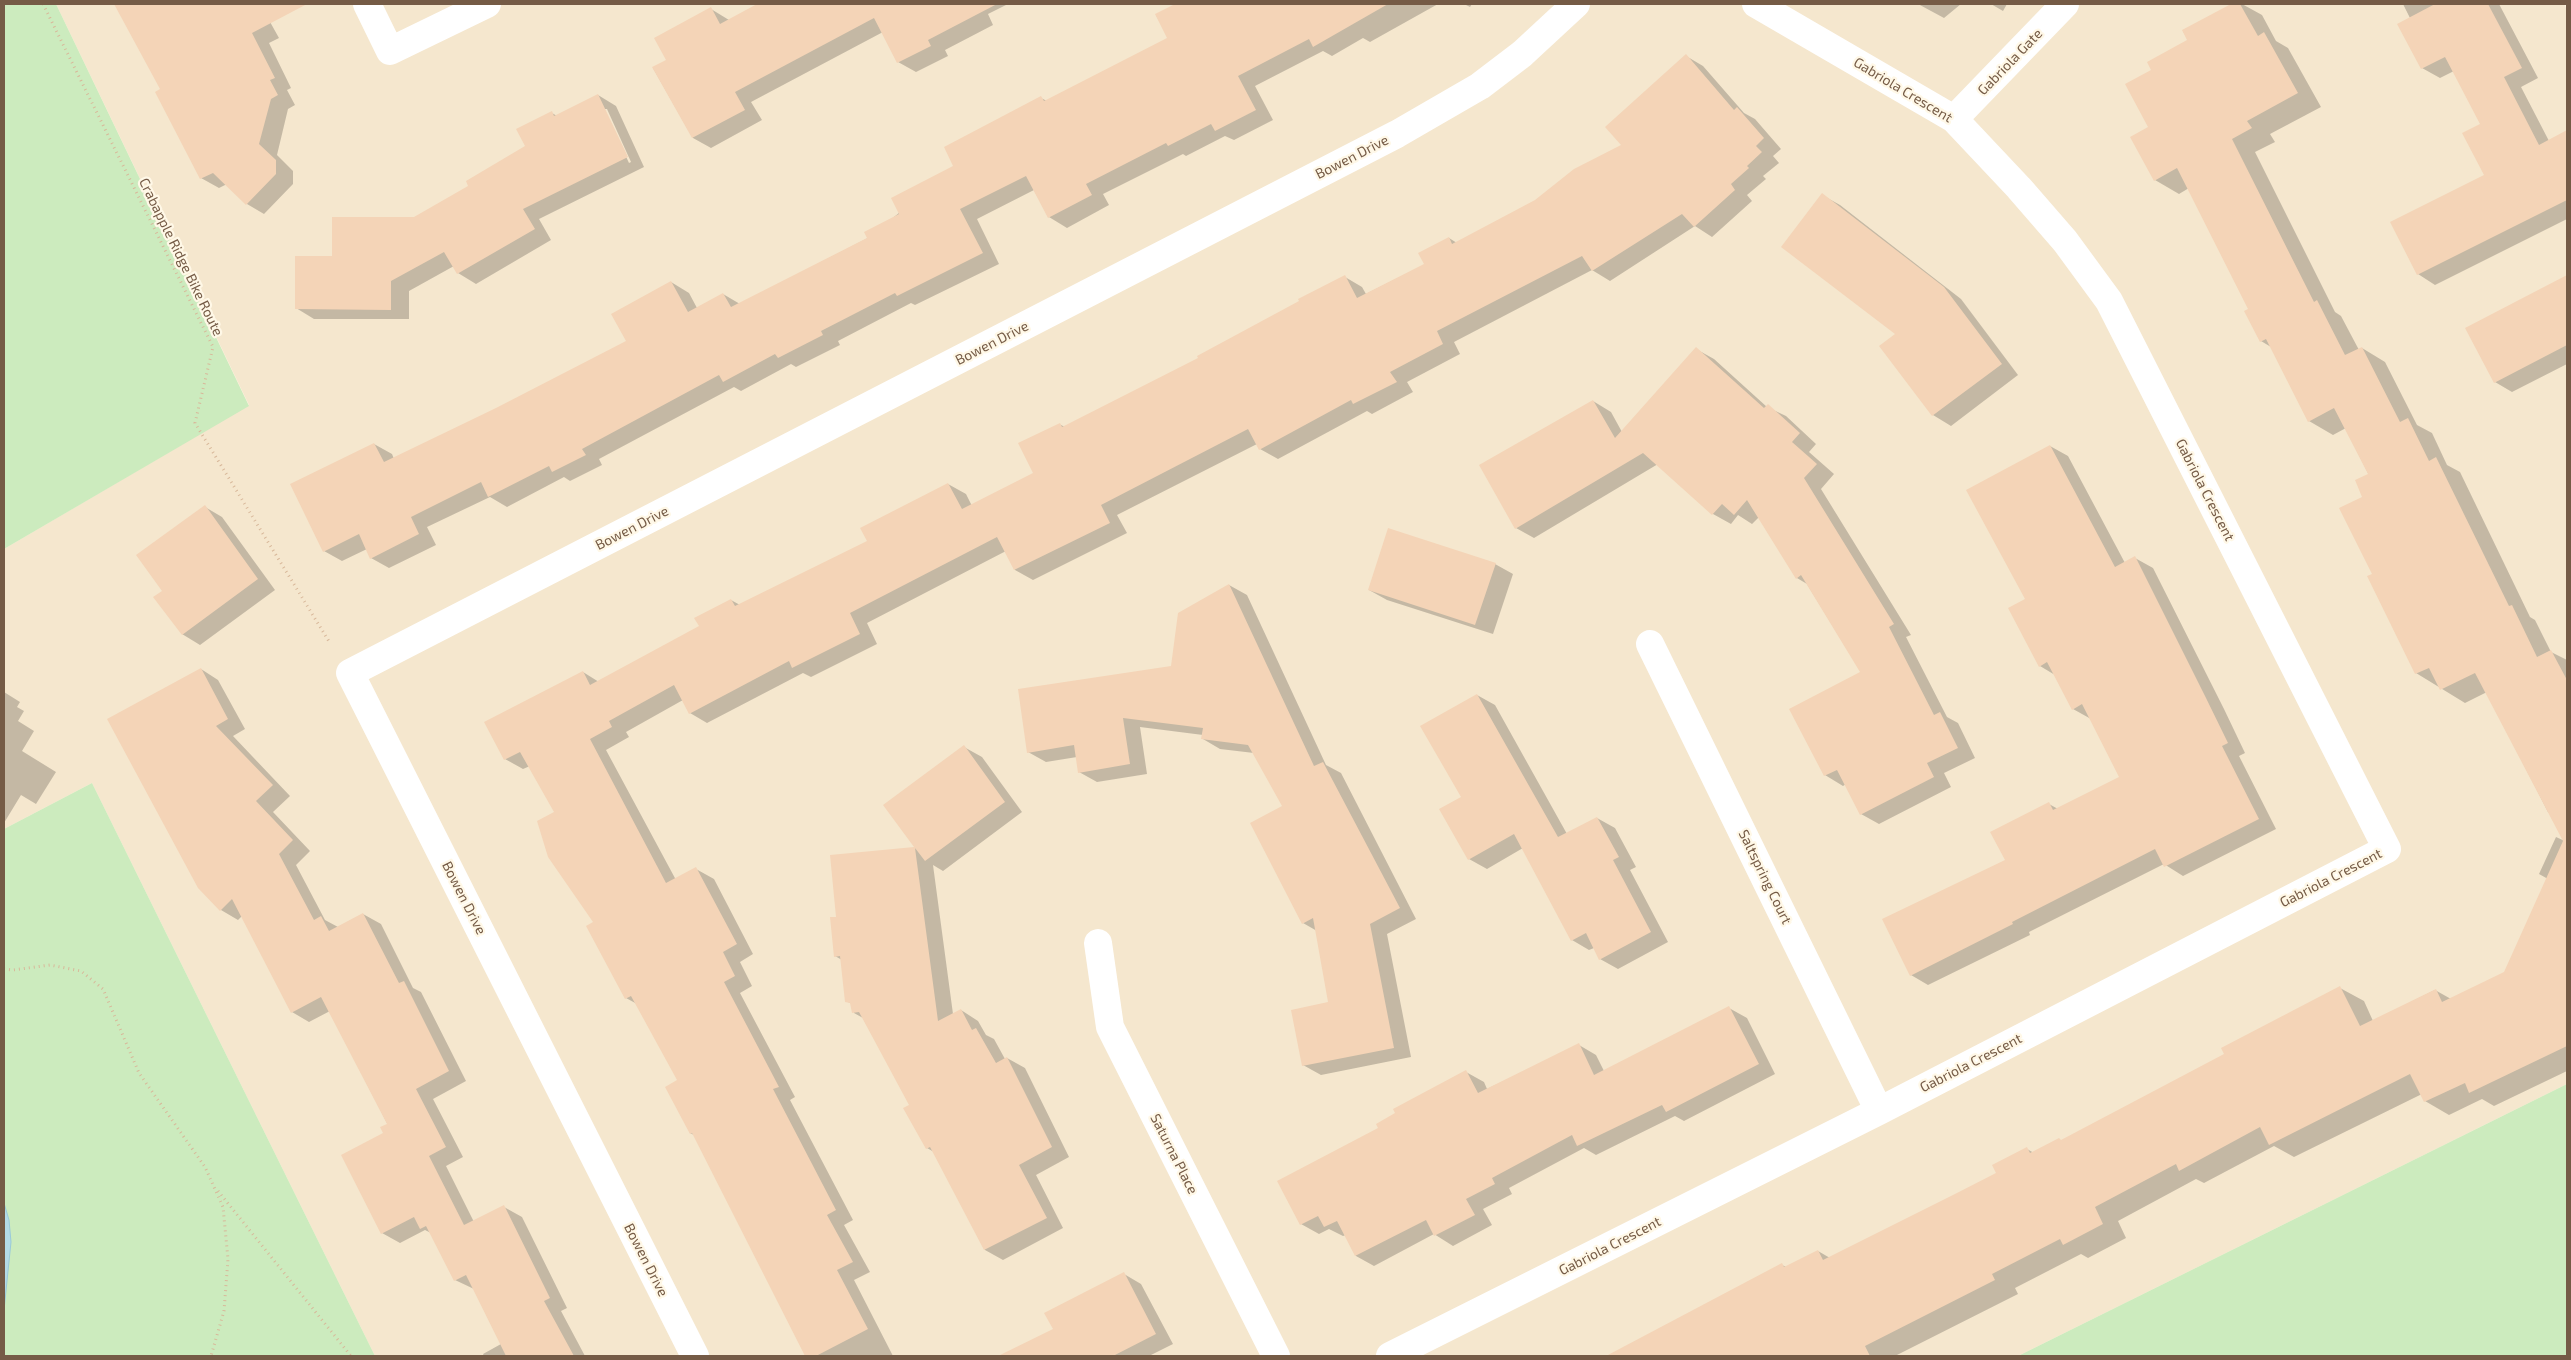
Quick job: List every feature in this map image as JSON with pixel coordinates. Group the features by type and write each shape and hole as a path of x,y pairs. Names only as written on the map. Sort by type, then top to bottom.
{"street":[{"path":"367,4 390,52 487,4"},
{"name":"Bowen Drive","path":"695,1356 350,673 1397,134 1480,86 1522,54 1576,4"},
{"name":"Gabriola Crescent","path":"1390,1356 1879,1111 2387,849 2109,301 2065,241 2020,188 1954,119 1756,4"},
{"name":"Gabriola Gate","path":"1954,119 2066,4"},
{"name":"Saltspring Court","path":"1650,644 1879,1111"},
{"name":"Saturna Place","path":"1098,943 1110,1027 1276,1356"}],"path":[{"name":"Crabapple Ridge Bike Route","path":"42,4 213,347 195,423 350,673"},
{"path":"4,969 13,970 50,965 81,971 104,989 139,1072 205,1167 223,1207 228,1258 224,1312 211,1356"},
{"path":"215,1187 351,1356"}],"shaded area":[{"path":"56,4 2564,4 2567,10 2567,1084 2018,1356 375,1356 92,783 4,829 4,549 249,405"}],"green space":[{"path":"4,4 56,4 249,406 4,549"},
{"path":"92,783 375,1356 4,1356 4,829"},
{"path":"2567,1084 2567,1356 2018,1356"}],"water":[{"path":"4,1203 9,1220 11,1242 4,1310"}],"building":[{"path":"114,4 307,4 252,33 275,78 270,80 278,95 271,99 259,144 276,160 276,174 246,205 213,173 200,179 155,92 160,89"},
{"path":"757,4 997,4 928,40 931,46 897,63 874,18 735,92 745,110 692,138 652,67 666,60 654,38 711,7 720,24"},
{"path":"1175,4 1388,4 1313,47 1309,39 1238,76 1256,110 1215,131 1211,124 1168,146 1166,143 1086,184 1092,195 1048,218 1026,176 960,209 983,253 897,296 895,293 821,331 823,335 778,358 775,354 723,382 719,375 582,449 586,455 552,472 549,466 488,497 481,482 411,517 419,534 370,559 359,534 323,552 290,484 374,443 384,462 496,408 626,341 611,314 671,281 688,312 723,293 731,307 867,238 864,232 899,214 891,198 953,166 944,147 1041,96 1044,101 1167,38 1155,14"},
{"path":"2231,4 2240,4 2258,36 2264,32 2298,93 2247,121 2252,128 2232,139 2314,302 2317,300 2345,355 2362,347 2400,422 2408,418 2429,461 2436,457 2509,606 2512,605 2537,657 2551,650 2567,680 2567,1046 2469,1093 2465,1083 2424,1102 2410,1074 2269,1145 2260,1127 2179,1171 2176,1164 2095,1207 2103,1224 2063,1245 2060,1239 1992,1274 1995,1280 1865,1346 1870,1356 1606,1356 1782,1263 1784,1267 1818,1250 1823,1260 1953,1195 1996,1173 1992,1165 2027,1147 2030,1153 2059,1138 2061,1140 2224,1054 2221,1048 2340,986 2360,1026 2436,989 2442,1002 2504,972 2563,841 2475,673 2440,690 2429,668 2415,674 2367,576 2372,574 2339,508 2362,497 2355,480 2368,474 2334,408 2308,422 2266,339 2260,342 2244,311 2248,309 2177,168 2154,181 2130,137 2148,127 2125,84 2151,70 2147,62 2187,40 2182,30"},
{"path":"2435,4 2488,4 2522,68 2504,77 2539,145 2567,130 2567,200 2417,275 2390,222 2484,175 2462,133 2480,124 2445,57 2421,69 2397,24"},
{"path":"1686,54 1734,110 1737,107 1764,138 1756,146 1762,152 1747,166 1749,168 1731,184 1735,190 1694,227 1682,214 1592,271 1582,256 1437,331 1443,344 1390,372 1397,382 1353,404 1351,400 1259,450 1248,429 1101,505 1110,523 1014,570 997,537 850,613 860,634 792,668 789,661 689,714 674,685 609,721 612,727 590,739 666,883 696,867 737,944 723,952 735,976 724,982 779,1087 773,1089 836,1210 827,1215 853,1262 837,1270 868,1329 816,1356 805,1356 692,1133 690,1134 665,1087 677,1080 631,996 625,999 586,926 593,922 548,857 537,821 554,812 520,752 504,760 484,722 583,671 590,685 699,626 694,618 731,599 735,606 867,541 860,528 948,483 962,509 1033,473 1018,443 1060,423 1062,427 1198,358 1197,356 1299,301 1298,299 1345,275 1357,298 1424,264 1418,253 1449,237 1452,244 1535,200 1574,169 1621,145 1605,127"},
{"path":"598,94 628,157 523,209 535,229 457,274 444,252 391,281 391,310 295,309 295,256 332,256 332,217 414,217 468,186 466,181 525,146 516,129 552,111 554,116"},
{"path":"1822,193 1944,287 2002,364 1932,416 1879,346 1895,334 1781,247"},
{"path":"2567,275 2567,345 2494,383 2465,328"},
{"path":"1696,347 1764,408 1768,404 1800,433 1792,442 1817,464 1804,478 1894,624 1889,627 1934,715 1940,712 1958,748 1927,763 1934,777 1860,815 1837,770 1824,776 1789,709 1860,672 1801,575 1796,579 1747,500 1734,515 1722,504 1712,515 1643,453 1515,529 1479,465 1593,400 1615,438"},
{"path":"2050,445 2115,567 2135,556 2228,743 2222,746 2259,819 2164,867 2155,849 1910,976 1882,919 2005,860 1990,832 2049,802 2053,810 2119,777 2082,704 2072,710 2047,662 2039,667 2008,608 2025,599 1966,490"},
{"path":"205,505 258,579 182,635 153,597 162,591 136,555"},
{"path":"1388,528 1496,563 1475,625 1368,590"},
{"path":"1229,584 1314,766 1323,762 1400,908 1370,924 1394,1048 1302,1066 1291,1010 1328,1002 1313,918 1302,924 1250,823 1282,806 1248,745 1201,739 1203,728 1123,718 1130,764 1078,773 1074,745 1027,753 1018,689 1171,666 1178,613"},
{"path":"201,668 228,719 216,726 273,785 256,801 293,840 279,854 314,920 321,916 329,931 363,913 399,983 404,981 449,1071 416,1089 446,1147 429,1156 464,1225 504,1205 550,1298 544,1301 574,1356 506,1356 466,1275 454,1281 426,1226 420,1229 414,1217 381,1234 341,1155 383,1133 380,1127 387,1124 321,997 291,1013 232,899 220,911 198,888 107,719"},
{"path":"1477,694 1558,837 1597,817 1619,857 1613,860 1651,932 1599,960 1586,933 1571,941 1514,834 1468,860 1439,809 1461,797 1420,726"},
{"path":"964,745 1005,802 925,861 915,848 938,1021 961,1009 972,1030 976,1028 996,1063 1007,1057 1052,1147 1019,1165 1047,1218 984,1250 930,1147 926,1149 903,1108 909,1105 859,1012 852,1013 850,1003 845,1002 840,956 834,957 830,917 836,917 830,855 914,847 883,805"},
{"path":"1729,1006 1759,1064 1666,1112 1662,1105 1577,1146 1572,1135 1492,1178 1495,1184 1466,1199 1475,1215 1434,1236 1426,1220 1355,1256 1337,1221 1324,1227 1318,1216 1300,1225 1277,1181 1378,1128 1376,1124 1395,1113 1393,1109 1466,1070 1478,1093 1579,1043 1594,1075"},
{"path":"1124,1272 1156,1334 1113,1356 998,1356 1053,1329 1044,1313"}]}
